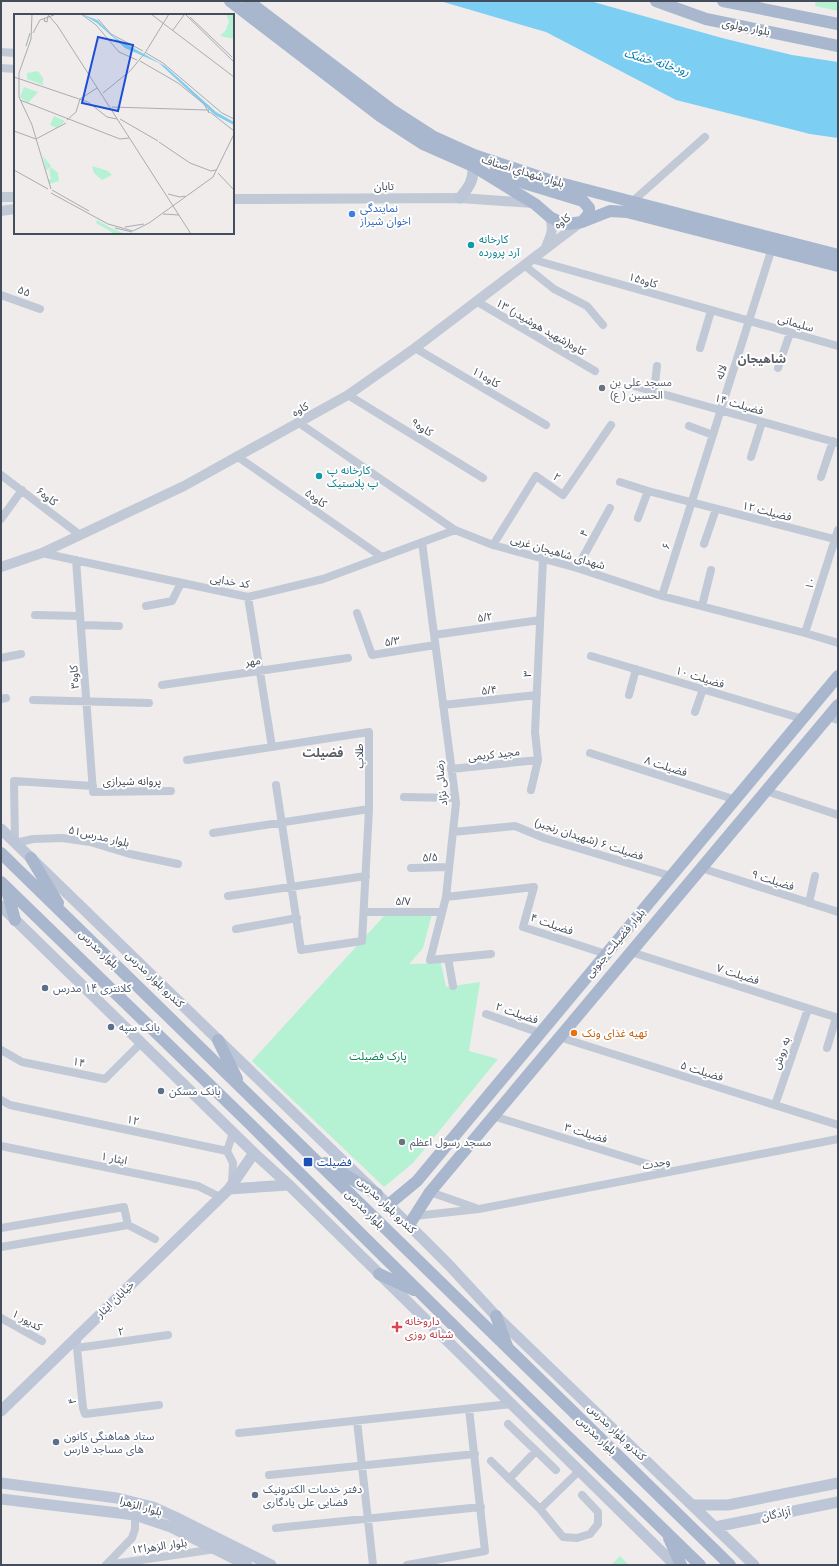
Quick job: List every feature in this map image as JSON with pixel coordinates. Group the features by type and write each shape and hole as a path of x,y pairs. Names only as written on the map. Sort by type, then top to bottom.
{"main road":[{"name":"بلوار شهداي اصناف","path":"230,1 380,116 424,144 473,160 552,181 630,207 838,266"},
{"name":"بلوار شهداي اصناف","path":"248,1 392,110 473,160 535,204 550,218"},
{"name":"بلوار مولوی","path":"656,1 706,19 838,46"},
{"name":"بلوار مولوی","path":"723,1 838,24"},
{"path":"460,198 471,182 473,175 473,160 524,183 583,201 589,208 589,214 582,222"},
{"name":"بلوار شهداي اصناف","path":"630,207 792,243 838,256"},
{"path":"550,218 568,224 582,222 610,211 630,207"},
{"path":"792,243 838,250"},
{"name":"بلوار فضیلت جنوبی","path":"388,1205 417,1181 838,676"},
{"name":"بلوار فضیلت جنوبی","path":"412,1221 430,1192 559,1037 766,791 833,719 838,705"},
{"name":"کندرو بلوار مدرس","path":"1,829 388,1205 412,1221 496,1316 754,1565"},
{"name":"بلوار مدرس","path":"1,853 730,1565"},
{"path":"31,858 69,919"},
{"path":"3,884 15,920"},
{"name":"بلوار مدرس","path":"3,884 700,1565"},
{"path":"1,906 675,1565"},
{"path":"218,1040 241,1087"},
{"path":"505,1074 518,1086"},
{"path":"306,1151 377,1194"},
{"name":"خیابان ایثار","path":"1,1411 230,1187 254,1153"},
{"path":"417,1181 415,1185 417,1193 422,1195 430,1192"},
{"path":"230,1187 288,1185"},
{"path":"379,1274 422,1294"},
{"path":"496,1316 509,1349"},
{"path":"592,1461 608,1446"},
{"name":"بلوار الزهرا","path":"1,1483 116,1498 153,1507 175,1516 270,1565"},
{"name":"آزادگان","path":"693,1505 728,1505 838,1483"},
{"name":"بلوار الزهرا","path":"1,1499 135,1515 171,1526 247,1565"},
{"name":"آزادگان","path":"715,1527 733,1522 838,1502"},
{"path":"728,1505 728,1514 733,1522"},
{"path":"666,1532 681,1565"}],"street":[{"path":"1,52 14,53"},
{"path":"1,68 14,69"},
{"path":"630,207 705,137"},
{"path":"1,197 14,197"},
{"name":"تابان","path":"234,199 460,198 535,204"},
{"path":"1,211 14,209"},
{"path":"546,248 553,227 550,218"},
{"name":"کاوه","path":"1,567 42,553 184,486 348,395 415,348 582,222"},
{"name":"لاله","path":"691,502 772,248"},
{"path":"528,262 554,289 587,306 603,325"},
{"name":"کاوه۱۵","path":"528,262 749,321"},
{"name":"۵۵","path":"1,295 40,309"},
{"name":"۱۳ کاوه(شهید هوشیدر)","path":"476,301 595,371"},
{"path":"700,348 711,310"},
{"name":"سلیمانی","path":"749,321 838,346"},
{"path":"778,368 790,333"},
{"name":"کاوه۱۱","path":"415,348 546,425"},
{"path":"654,392 657,366"},
{"name":"فضیلت ۱۴","path":"634,386 835,442"},
{"name":"کاوه۹","path":"348,395 483,478"},
{"path":"751,457 762,422"},
{"name":"شهدای شاهیجان غربی","path":"299,423 455,530 493,545 577,568 662,596 838,643"},
{"name":"۲","path":"493,545 536,476 563,495 611,425"},
{"path":"689,426 713,435"},
{"path":"821,477 835,442"},
{"name":"کاوه۵","path":"238,457 382,557"},
{"name":"کاوه۶","path":"1,475 80,535"},
{"name":"فضیلت ۱۲","path":"620,482 648,491 836,540"},
{"path":"1,519 22,490"},
{"path":"638,518 648,491"},
{"name":"۶","path":"662,596 691,502"},
{"name":"۴","path":"577,568 610,508"},
{"path":"704,544 716,509"},
{"name":"کد خدایی","path":"42,553 248,597 323,579 455,530"},
{"name":"۱۰","path":"805,633 838,530"},
{"name":"رضائی نژاد","path":"422,542 455,798 446,897 430,960 491,954"},
{"name":"۳","path":"532,790 538,760 535,732 543,559"},
{"name":"کاوه۳","path":"76,560 93,788"},
{"path":"702,606 711,570"},
{"path":"146,606 172,601 181,583"},
{"path":"248,597 272,747"},
{"name":"۵/۳","path":"357,613 372,655 435,645"},
{"path":"35,615 119,626"},
{"name":"۵/۲","path":"434,635 540,620"},
{"path":"1,658 21,654"},
{"name":"فضیلت ۱۰","path":"592,656 803,719"},
{"name":"مهر","path":"162,685 348,658"},
{"path":"629,696 636,669"},
{"path":"695,712 703,689"},
{"name":"۵/۴","path":"443,705 537,695"},
{"path":"33,700 149,703"},
{"name":"طلاب","path":"187,760 369,732 369,809 362,941 301,950 297,918"},
{"name":"فضیلت ۸","path":"590,753 736,800"},
{"name":"مجید کریمی","path":"451,769 538,760"},
{"name":"پروانه شیرازی","path":"15,843 14,781 93,788 171,792"},
{"path":"236,929 297,918 276,785"},
{"path":"766,791 838,815"},
{"path":"404,797 455,798"},
{"path":"213,833 369,809"},
{"name":"فضیلت ۶ (شهیدان رنجبر)","path":"453,832 515,826 544,838 671,876"},
{"name":"بلوار مدرس۵۱","path":"15,843 33,839 62,838 90,842 130,854 178,864"},
{"name":"۵/۵","path":"411,868 449,867"},
{"name":"فضیلت ۹","path":"701,868 838,912"},
{"path":"228,896 366,876"},
{"path":"809,903 815,876"},
{"name":"فضیلت ۴","path":"446,897 534,887 522,927 606,954"},
{"name":"۵/۷","path":"364,912 442,912"},
{"name":"فضیلت ۷","path":"631,952 837,1018"},
{"path":"448,958 453,986"},
{"name":"به روش","path":"775,1105 808,1008"},
{"name":"فضیلت ۲","path":"486,1014 540,1033"},
{"path":"827,1048 837,1018"},
{"name":"فضیلت ۵","path":"559,1037 838,1126"},
{"name":"۱۴","path":"1,1050 22,1062 105,1079 141,1043"},
{"name":"۱۲","path":"1,1100 10,1105 227,1151"},
{"name":"فضیلت ۳","path":"493,1116 672,1171"},
{"path":"230,1187 233,1162 227,1151 233,1133"},
{"name":"وحدت","path":"412,1221 838,1139"},
{"name":"ایثار ۱","path":"1,1146 198,1186 220,1197"},
{"path":"430,1192 479,1209"},
{"path":"1,1228 124,1207 128,1225"},
{"path":"1,1247 128,1225 155,1239"},
{"name":"کدیور ۱","path":"3,1321 42,1341"},
{"name":"۴","path":"77,1335 83,1408 85,1414 160,1405"},
{"name":"۲","path":"77,1348 168,1335"},
{"path":"239,1433 511,1404"},
{"path":"406,1565 485,1550 469,1409"},
{"path":"357,1421 372,1565"},
{"path":"508,1424 556,1470"},
{"path":"509,1479 536,1451"},
{"path":"268,1475 475,1454"},
{"path":"491,1461 540,1509 563,1537 578,1538 590,1534 598,1524 598,1512 582,1495"},
{"path":"540,1509 579,1471"},
{"path":"276,1528 481,1507"},
{"path":"106,1565 132,1538 135,1529 135,1515"},
{"name":"بلوار الزهرا۱۲","path":"106,1565 216,1549"}],"green space":[{"path":"816,1 838,1 838,11 815,6"},
{"name":"پارک فضیلت","path":"432,914 423,948 409,964 441,963 446,987 480,982 469,1051 498,1059 413,1163 384,1187 252,1061 384,916"},
{"path":"620,1556 629,1565 611,1565"}],"water":[{"name":"رودخانه خشک","path":"440,1 590,1 722,38 792,55 838,62 838,138 810,134 676,100 546,32"}],"place":[{"name":"نمایندگی اخوان شیراز","path":"352,214"},
{"name":"کارخانه آرد پرورده","path":"471,245"},
{"name":"مسجد علی بن الحسین ( ع)","path":"602,388"},
{"name":"کارخانه پ پ پلاستیک","path":"319,476"},
{"name":"کلانتری ۱۴ مدرس","path":"45,988"},
{"name":"بانک سپه","path":"111,1027"},
{"name":"تهیه غذای ونک","path":"574,1033"},
{"name":"بانک مسکن","path":"161,1091"},
{"name":"مسجد رسول اعظم","path":"402,1142"},
{"name":"فضیلت","path":"308,1162"},
{"name":"داروخانه شبانه روزی","path":"397,1327"},
{"name":"ستاد هماهنگی کانون های مساجد فارس","path":"56,1442"},
{"name":"دفتر خدمات الکترونیک قضایی علی یادگاری","path":"255,1495"}],"district":[{"name":"شاهیجان","path":"762,359"},
{"name":"فضیلت","path":"323,753"}]}
